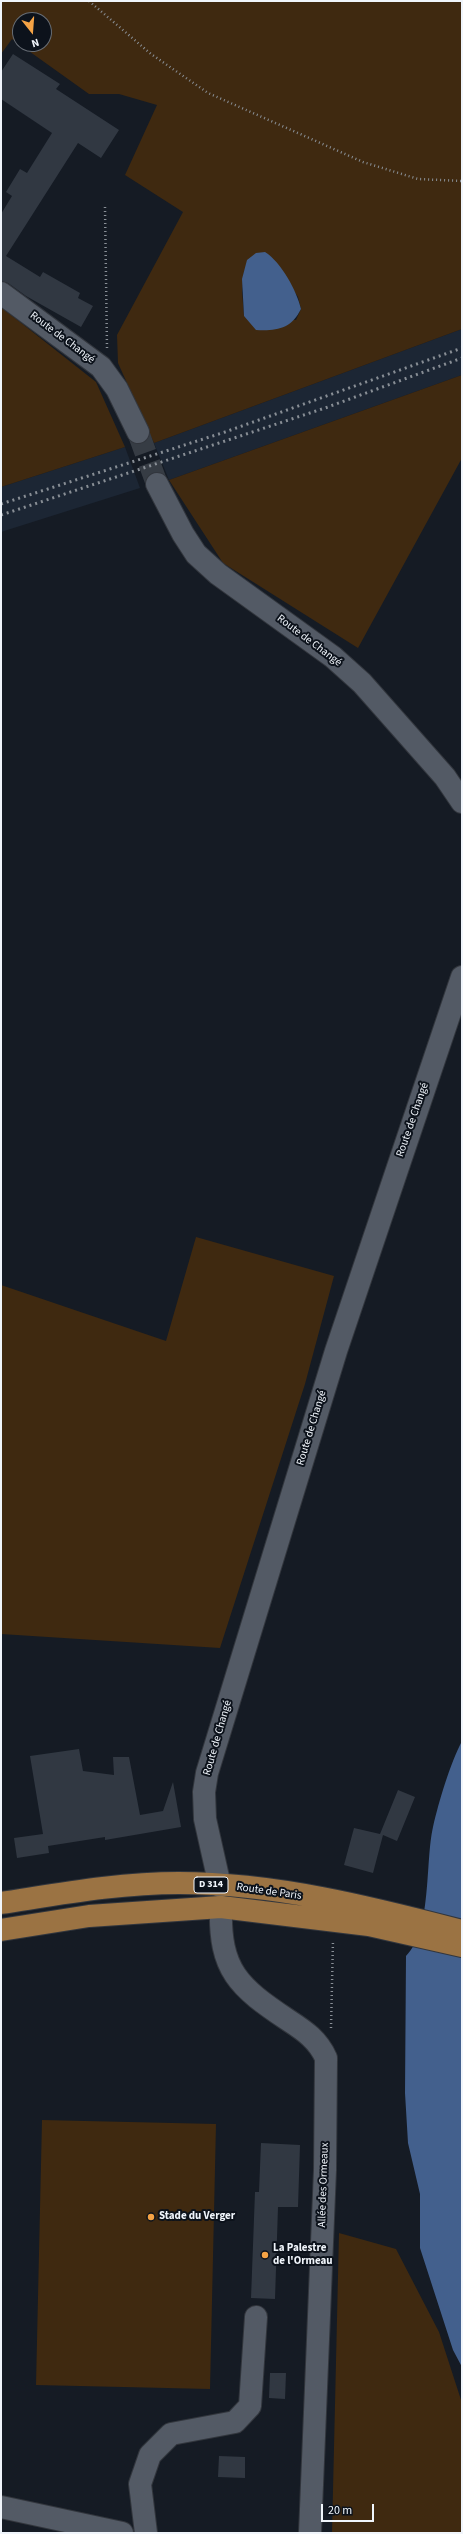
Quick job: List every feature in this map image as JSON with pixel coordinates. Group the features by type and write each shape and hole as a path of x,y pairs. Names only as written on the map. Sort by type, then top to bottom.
{"main road":[{"name":"Route de Paris","path":"1,1903 107,1886 179,1883 221,1896 336,1921 403,1924 462,1931"},
{"name":"Route de Paris","path":"1,1930 265,1890 403,1924 462,1946"}],"street":[{"name":"Route de Changé","path":"1,293 78,348 101,367 109,378 138,432"},
{"name":"Route de Changé","path":"157,484 183,534 196,554 218,574 328,653 362,683 445,776 462,802"},
{"name":"Route de Changé","path":"221,1896 205,1819 204,1792 207,1773 336,1350 462,977"},
{"name":"Allée des Ormeaux","path":"221,1896 226,1957 232,1972 242,1986 259,2000 305,2031 320,2044 326,2058 325,2170 310,2533"},
{"path":"146,2533 140,2484 150,2454 172,2434 235,2422 250,2406 256,2317"},
{"path":"1,2507 122,2533"}],"path":[{"path":"89,1 151,54 208,93 363,162 418,179 462,181"},
{"path":"105,207 108,291 106,333 109,378"},
{"path":"326,2058 331,2035 333,1942 336,1921"}],"shaded area":[{"path":"1,1 462,1 462,329 154,443 118,363 117,335 183,212 125,175 157,105 119,94 89,94 30,52 52,52 52,12 12,12 12,39 1,54","holes":["270,256 298,297 301,309 296,320 244,316 242,292 244,271"]},
{"path":"1,307 96,382 125,447 1,487"},
{"path":"462,329 462,375 169,480 154,443"},
{"path":"462,375 462,458 358,648 223,563 169,480"},
{"path":"125,447 140,488 1,532 1,487"},
{"path":"196,1237 334,1276 305,1384 220,1648 1,1634 1,1285 166,1341"},
{"path":"42,2120 216,2124 210,2389 36,2385"},
{"path":"339,2233 396,2249 439,2332 462,2403 462,2533 332,2533"}],"water":[{"path":"265,252 277,263 288,278 301,309 293,321 288,325 277,329 256,330 244,316 242,279 247,260 256,253"},
{"path":"462,1741 462,2367 453,2350 420,2248 420,2194 408,2143 405,2093 406,1956 414,1945 420,1930 424,1913 433,1827 445,1783 453,1760"}],"building":[{"path":"13,54 60,84 56,89 119,130 101,158 78,143 6,256 40,277 43,272 80,293 78,298 93,306 81,327 26,296 8,283 1,281 1,214 12,196 6,192 20,169 27,173 52,133 1,99 1,72"},
{"path":"79,1749 83,1771 114,1775 113,1757 129,1757 140,1815 163,1811 173,1782 181,1827 105,1840 105,1837 48,1846 49,1853 17,1858 14,1838 43,1834 30,1756"},
{"path":"398,1790 415,1797 397,1841 383,1835 373,1873 344,1865 354,1828 380,1834"},
{"name":"La Palestre de l'Ormeau","path":"261,2143 300,2145 298,2207 278,2207 275,2299 251,2298 255,2192 259,2192"},
{"path":"270,2373 286,2373 285,2399 269,2398"},
{"path":"219,2456 245,2457 245,2478 218,2477"}],"tunnel":[{"path":"138,432 157,484"}],"railway":[{"path":"1,504 225,432 462,348"},
{"path":"1,515 325,408 462,358"}],"place":[{"name":"Stade du Verger","path":"151,2217"},
{"name":"La Palestre de l'Ormeau","path":"265,2255"}]}
